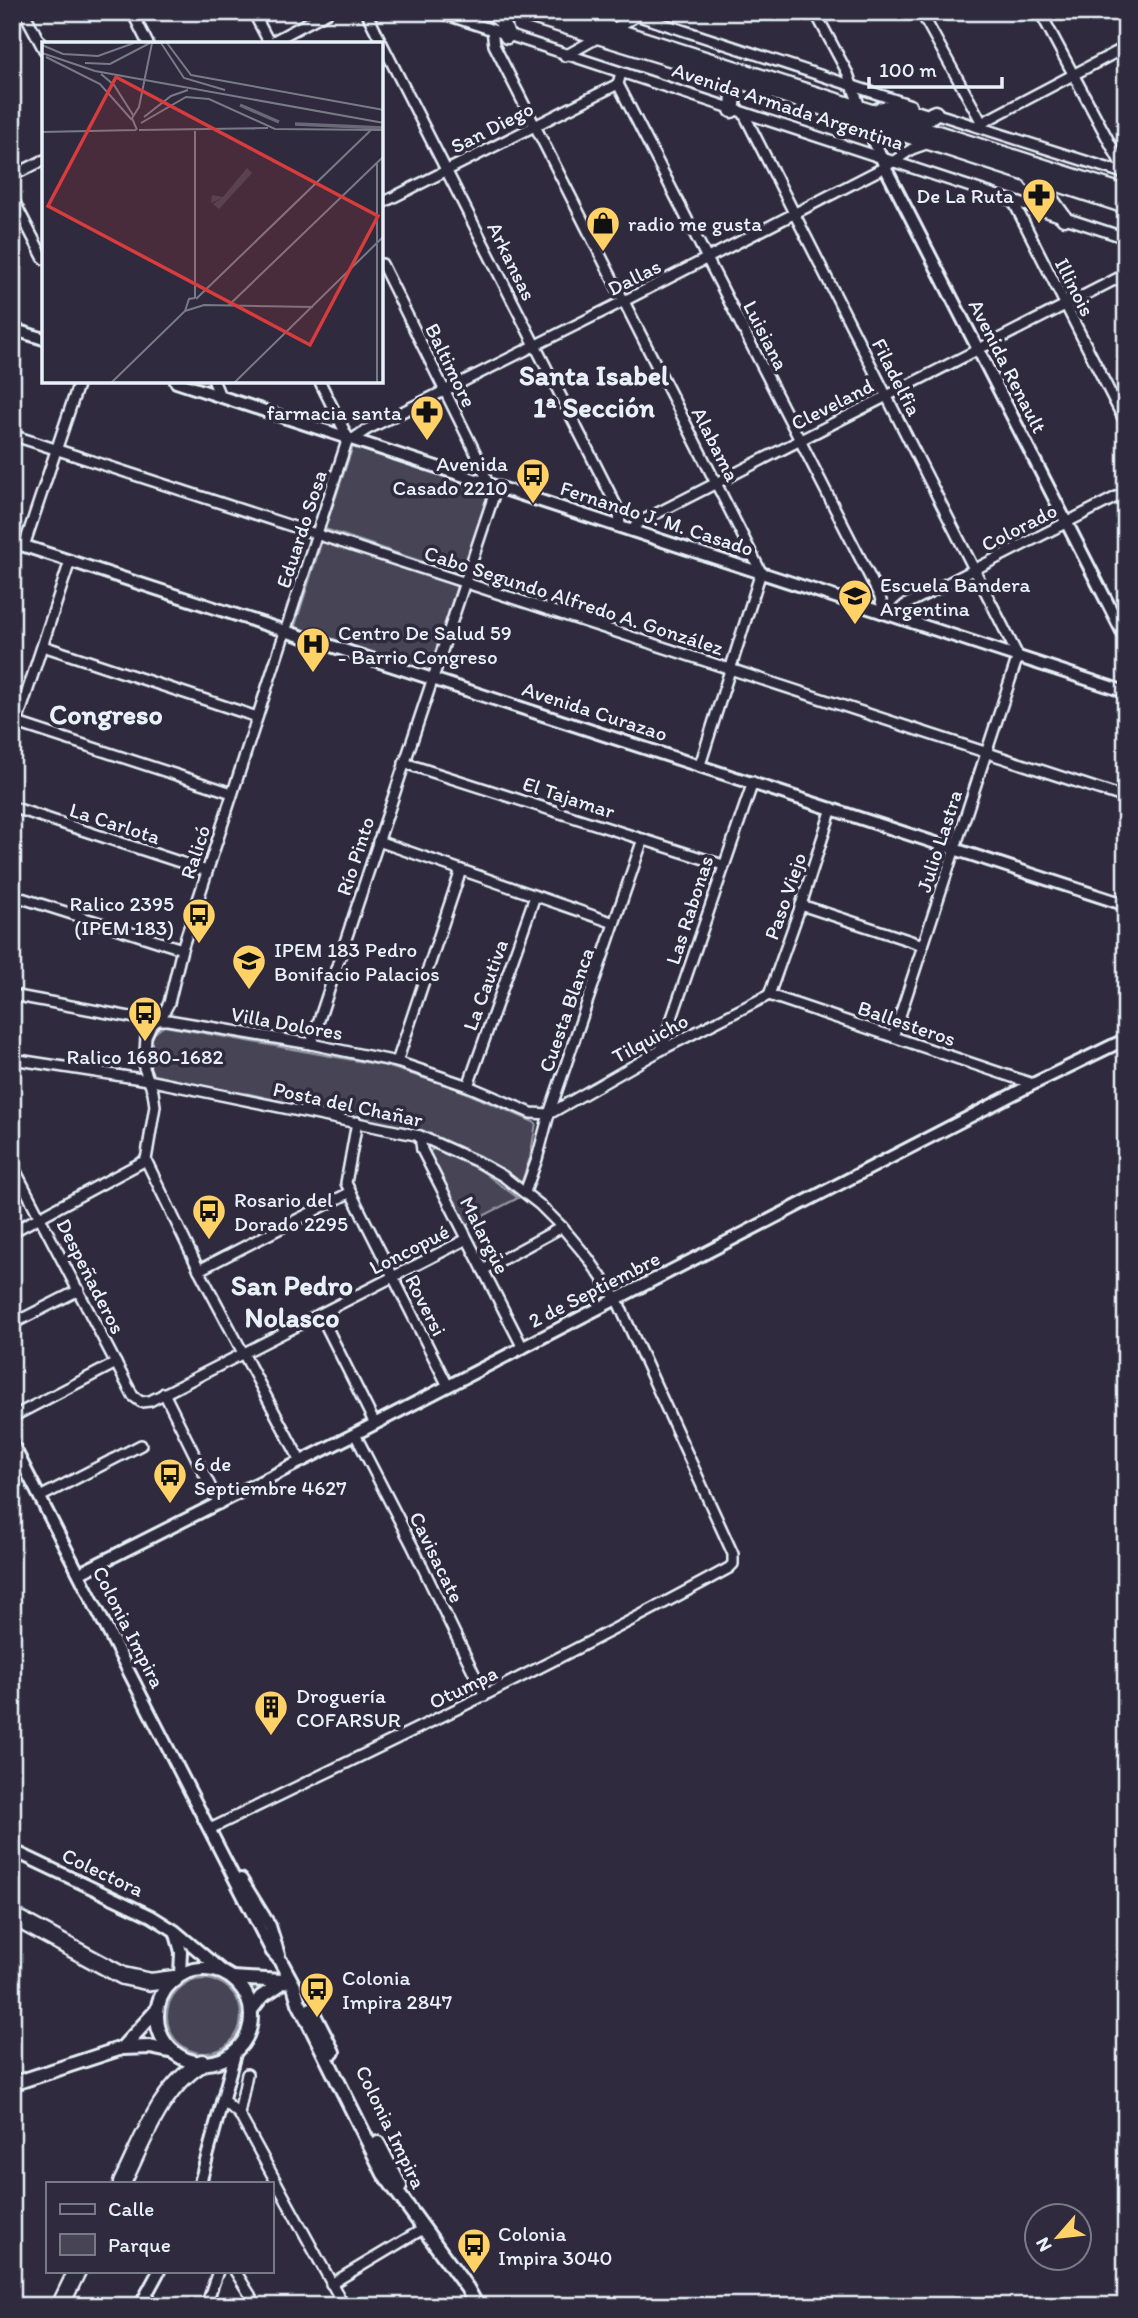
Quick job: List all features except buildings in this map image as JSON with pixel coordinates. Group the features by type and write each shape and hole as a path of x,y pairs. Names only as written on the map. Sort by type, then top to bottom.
{"highway":[{"path":"12,1916 123,1976 151,1982 177,1977"},
{"path":"123,2182 169,2093 182,2077 202,2063"},
{"path":"60,2306 77,2272"}],"main road":[{"path":"491,12 502,21 507,36"},
{"name":"Avenida Armada Argentina","path":"519,12 1126,193"},
{"name":"Avenida Armada Argentina","path":"557,12 860,107 871,117 929,143 1126,206"},
{"path":"676,60 684,69 731,89 738,112"},
{"path":"871,117 886,107 929,117 935,113"},
{"path":"1025,173 1044,190 1064,218"},
{"name":"Colonia Impira","path":"281,1962 288,1981 306,2000 321,2027 363,2116 393,2170 411,2213 467,2288 477,2306"},
{"path":"175,2052 160,2032 158,2010 164,1990 177,1977 203,1969 229,1976 288,1981"},
{"path":"12,2084 122,2049 150,2047 175,2052 190,2061 202,2063 222,2059 236,2050 249,2031 251,2010 247,1996 229,1976"},
{"path":"251,2010 261,1997 288,1981"},
{"path":"122,2049 158,2010"}],"street":[{"path":"24,12 42,46"},
{"path":"132,12 147,42"},
{"path":"253,12 268,42"},
{"path":"273,42 328,12"},
{"name":"Arkansas","path":"366,12 381,42"},
{"name":"Avenida Armada Argentina","path":"438,12 887,163 1126,238"},
{"path":"815,12 848,74 860,107"},
{"path":"921,12 979,125 1126,47"},
{"path":"1040,12 1124,174"},
{"path":"565,56 635,13"},
{"name":"Avenida Armada Argentina","path":"635,13 1124,174"},
{"name":"Alabama","path":"492,30 494,45 761,572"},
{"name":"Arkansas","path":"383,45 619,511 620,526"},
{"path":"618,83 621,73"},
{"name":"San Diego","path":"383,202 618,83"},
{"name":"Luisiana","path":"618,83 889,614"},
{"name":"Filadelfia","path":"738,112 794,214 1018,656"},
{"name":"Avenida Renault","path":"871,117 887,163 978,349 1126,639"},
{"name":"Dallas","path":"351,439 708,259 912,149 929,143"},
{"path":"12,176 42,161"},
{"path":"12,197 42,255"},
{"name":"Illinois","path":"1013,201 1126,424"},
{"name":"Baltimore","path":"383,266 492,484"},
{"name":"Cleveland","path":"632,530 638,523 1126,274"},
{"path":"12,329 42,338"},
{"path":"24,546 79,383"},
{"name":"Fernando J. M. Casado","path":"179,383 1126,692"},
{"path":"214,383 220,396"},
{"path":"321,383 351,439"},
{"name":"Cabo Segundo Alfredo A. González","path":"12,435 1126,798"},
{"name":"Eduardo Sosa","path":"285,631 351,439"},
{"name":"Río Pinto","path":"311,1044 464,583 492,484"},
{"name":"Colorado","path":"889,614 1126,492"},
{"name":"Avenida Curazao","path":"12,542 1126,905"},
{"path":"12,738 70,561"},
{"path":"700,765 761,572"},
{"name":"Ralicó","path":"146,1160 155,1106 144,1068 146,1037 169,1003 182,949 285,631"},
{"path":"43,646 257,717"},
{"name":"Julio Lastra","path":"893,1037 1018,656"},
{"path":"17,723 232,793"},
{"name":"El Tajamar","path":"404,763 723,865"},
{"name":"Las Rabonas","path":"662,1050 752,782"},
{"name":"La Carlota","path":"12,807 207,871"},
{"name":"Paso Viejo","path":"769,995 832,808"},
{"name":"Cuesta Blanca","path":"525,1192 548,1114 643,839"},
{"path":"378,841 614,923"},
{"path":"397,1062 461,870"},
{"path":"12,895 182,949"},
{"name":"La Cautiva","path":"468,1086 535,896"},
{"path":"801,905 923,945"},
{"name":"Villa Dolores","path":"12,995 311,1044 397,1062 468,1086 531,1113 548,1114"},
{"name":"Tilquicho","path":"548,1114 662,1050 769,995"},
{"name":"Ballesteros","path":"769,995 1033,1084"},
{"name":"2 de Septiembre","path":"80,1573 617,1300 1033,1084 1126,1039"},
{"name":"Posta del Chañar","path":"12,1059 148,1080 420,1136 478,1162 525,1192 562,1227 588,1258 617,1300 733,1554 733,1564 729,1568"},
{"name":"Roversi","path":"357,1122 346,1183 349,1193 448,1386"},
{"name":"Malargüe","path":"420,1136 422,1150 523,1348"},
{"path":"12,1232 146,1160 199,1270 300,1462"},
{"name":"Despeñaderos","path":"12,1164 133,1396 141,1402"},
{"path":"199,1270 349,1193"},
{"path":"483,1270 562,1227"},
{"name":"Loncopué","path":"141,1402 164,1394 467,1239"},
{"path":"12,1324 79,1290"},
{"path":"320,1314 375,1424"},
{"path":"12,1417 116,1363"},
{"path":"164,1394 219,1504"},
{"name":"Cavisacate","path":"355,1434 485,1696"},
{"name":"Colonia Impira","path":"12,1443 272,1952 281,1962"},
{"path":"40,1497 141,1445"},
{"name":"Otumpa","path":"210,1829 485,1696 729,1568"},
{"name":"Colectora","path":"12,1850 138,1909 175,1931 229,1976"},
{"path":"175,1931 181,1952 177,1977"},
{"path":"200,2182 236,2050"},
{"path":"239,2114 247,2074"},
{"path":"223,2100 239,2114 344,2306"},
{"path":"331,2284 423,2229"},
{"path":"140,2306 158,2272"},
{"path":"206,2306 218,2272"},
{"path":"236,2272 257,2306"}],"green space":[{"path":"354,443 490,489 462,575 325,529"},
{"path":"322,541 457,586 429,674 294,629"},
{"path":"164,1026 386,1066 455,1088 536,1123 530,1158 521,1184 479,1157 416,1133 250,1094 148,1078 152,1035"},
{"path":"434,1148 475,1166 518,1198 464,1226 428,1153"},
{"path":"197,1979 211,1979 225,1985 235,1995 241,2016 239,2030 225,2047 211,2053 197,2053 183,2047 173,2037 167,2023 167,2009 173,1995 183,1985"}],"place":[{"name":"De La Ruta","path":"1039,225"},
{"name":"radio me gusta","path":"603,253"},
{"name":"farmacia santa","path":"427,442"},
{"name":"Avenida Casado 2210","path":"533,505"},
{"name":"Escuela Bandera Argentina","path":"855,626"},
{"name":"Centro De Salud 59 - Barrio Congreso","path":"313,674"},
{"name":"Ralico 2395 (IPEM 183)","path":"199,945"},
{"name":"IPEM 183 Pedro Bonifacio Palacios","path":"249,991"},
{"name":"Ralico 1680-1682","path":"145,1043"},
{"name":"Rosario del Dorado 2295","path":"209,1241"},
{"name":"6 de Septiembre 4627","path":"170,1505"},
{"name":"Droguería COFARSUR","path":"271,1737"},
{"name":"Colonia Impira 2847","path":"317,2019"},
{"name":"Colonia Impira 3040","path":"474,2275"}],"district":[{"name":"Santa Isabel 1ª Sección","path":"594,391"},
{"name":"Congreso","path":"106,714"},
{"name":"San Pedro Nolasco","path":"292,1301"}]}
